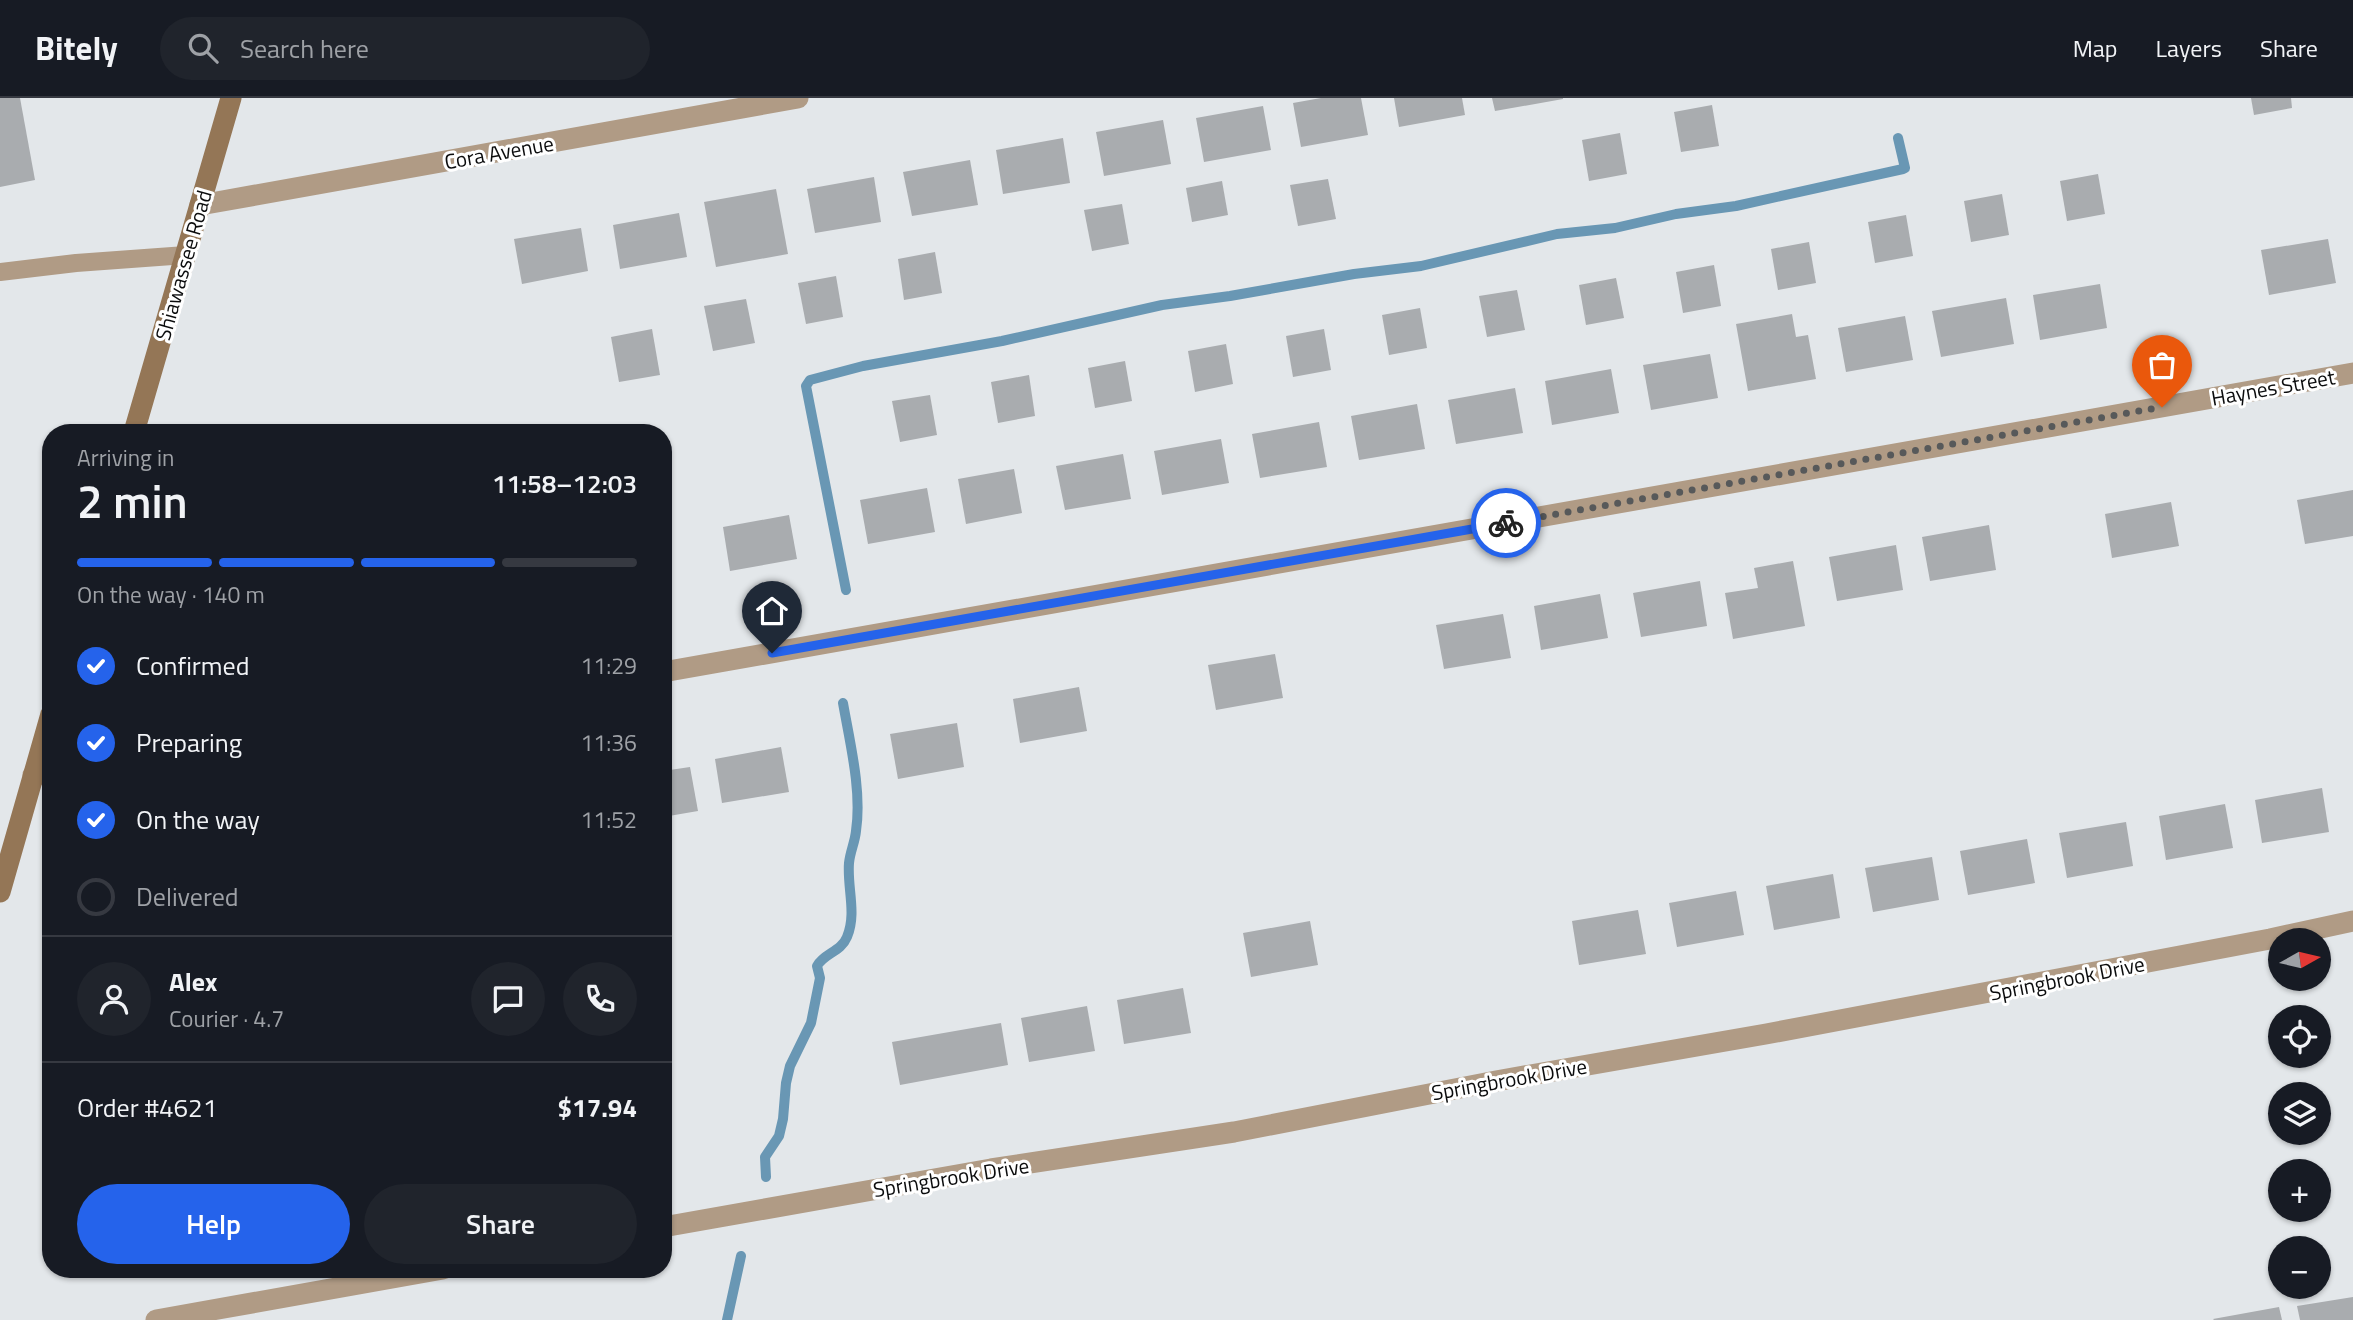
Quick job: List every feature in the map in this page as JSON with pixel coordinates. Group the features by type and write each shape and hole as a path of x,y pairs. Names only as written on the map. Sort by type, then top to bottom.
{"street":[{"name":"Shiawassee Road","path":"136,424 231,98"},
{"name":"Cora Avenue","path":"200,205 798,98"},
{"name":"Haynes Street","path":"672,670 2353,373"},
{"path":"0,892 42,775"},
{"name":"Springbrook Drive","path":"672,1225 991,1169 1234,1132 1496,1081 1916,1006 2353,921"},
{"path":"156,1320 392,1278"}],"lane":[{"path":"0,272 76,262 186,255"}],"building":[{"path":"0,98 20,98 35,180 0,187"},
{"path":"1321,98 1361,98 1368,135 1301,147 1293,103"},
{"path":"1394,98 1462,98 1465,115 1399,127"},
{"path":"1492,98 1563,98 1563,99 1495,111"},
{"path":"2251,98 2291,98 2292,108 2254,115"},
{"path":"1712,105 1719,146 1681,152 1674,112"},
{"path":"1263,106 1271,150 1204,162 1196,118"},
{"path":"1163,120 1171,164 1104,176 1096,132"},
{"path":"1620,133 1627,174 1589,181 1582,140"},
{"path":"1063,138 1070,183 1003,194 996,150"},
{"path":"970,160 978,205 912,216 903,172"},
{"path":"2098,174 2105,214 2067,221 2060,181"},
{"path":"874,177 881,222 815,233 807,189"},
{"path":"1328,179 1336,219 1298,226 1290,185"},
{"path":"1222,181 1228,215 1192,222 1186,188"},
{"path":"776,189 788,254 716,267 704,202"},
{"path":"2002,194 2009,235 1971,242 1964,201"},
{"path":"1122,204 1129,244 1092,251 1084,210"},
{"path":"679,213 687,257 620,269 613,225"},
{"path":"1906,215 1913,256 1875,263 1868,222"},
{"path":"581,228 588,271 522,284 514,239"},
{"path":"2328,239 2336,283 2269,295 2261,250"},
{"path":"1809,242 1816,283 1778,290 1771,249"},
{"path":"935,252 942,293 904,300 898,259"},
{"path":"1714,265 1721,306 1683,313 1676,272"},
{"path":"836,276 843,317 806,324 798,283"},
{"path":"1616,278 1624,318 1586,325 1579,285"},
{"path":"2100,284 2107,328 2040,340 2033,295"},
{"path":"1517,290 1525,330 1487,337 1479,296"},
{"path":"2006,298 2014,344 1941,357 1932,311"},
{"path":"746,299 755,343 713,351 704,306"},
{"path":"1420,308 1427,348 1389,355 1382,315"},
{"path":"1792,314 1796,337 1808,335 1816,379 1748,391 1736,324"},
{"path":"1905,316 1913,360 1846,372 1838,328"},
{"path":"652,329 660,375 619,382 611,337"},
{"path":"1324,329 1331,370 1293,377 1286,336"},
{"path":"1226,344 1233,384 1195,392 1188,351"},
{"path":"1710,354 1718,398 1651,410 1643,365"},
{"path":"1125,361 1132,401 1095,408 1088,368"},
{"path":"1611,369 1619,413 1552,425 1545,381"},
{"path":"1029,375 1035,416 998,423 991,382"},
{"path":"1515,388 1523,433 1456,444 1448,400"},
{"path":"930,395 937,435 900,442 892,401"},
{"path":"1417,404 1425,449 1359,460 1351,416"},
{"path":"1319,422 1327,467 1260,478 1252,434"},
{"path":"1221,439 1229,483 1162,495 1154,451"},
{"path":"1123,454 1131,499 1065,510 1056,466"},
{"path":"1014,469 1022,513 966,524 958,479"},
{"path":"927,488 935,532 868,544 860,500"},
{"path":"2353,490 2353,536 2305,544 2297,500"},
{"path":"2171,502 2179,546 2112,558 2105,514"},
{"path":"789,515 797,559 730,571 723,527"},
{"path":"1989,525 1996,570 1930,581 1922,537"},
{"path":"1896,545 1903,590 1837,601 1829,557"},
{"path":"1793,561 1805,626 1733,639 1725,593 1758,588 1754,568"},
{"path":"1700,581 1707,626 1641,637 1633,593"},
{"path":"1600,594 1608,638 1541,650 1534,606"},
{"path":"1503,614 1511,658 1444,669 1436,625"},
{"path":"1275,654 1283,698 1216,710 1208,665"},
{"path":"1079,687 1087,731 1020,743 1013,699"},
{"path":"957,723 964,767 898,779 890,734"},
{"path":"781,747 789,792 722,803 715,759"},
{"path":"690,767 698,811 672,815 672,770"},
{"path":"2322,788 2329,832 2262,843 2255,800"},
{"path":"2225,804 2233,848 2166,860 2159,816"},
{"path":"2126,822 2133,866 2067,878 2059,833"},
{"path":"2027,839 2035,883 1968,895 1960,851"},
{"path":"1932,857 1939,900 1873,912 1865,868"},
{"path":"1833,874 1840,918 1774,930 1766,886"},
{"path":"1736,891 1744,935 1677,947 1669,903"},
{"path":"1638,910 1646,954 1579,965 1572,921"},
{"path":"1310,921 1318,965 1251,977 1243,933"},
{"path":"1183,988 1191,1033 1124,1044 1117,1000"},
{"path":"1087,1006 1095,1051 1029,1062 1021,1018"},
{"path":"1001,1023 1008,1065 900,1085 892,1042"},
{"path":"2353,1297 2353,1320 2300,1320 2297,1306"},
{"path":"2279,1307 2282,1320 2213,1319"}],"waterway":[{"path":"846,590 806,386 810,380 863,366 1002,341 1162,305 1421,266 1557,234 1615,228 1676,214 1736,206 1903,169 1905,168 1898,138"},
{"path":"766,1177 765,1157 779,1136 790,1066 811,1023 820,978 817,966 844,942 850,928 852,910 849,863 855,835 857,800 843,703"},
{"path":"727,1320 741,1256"}],"way so far":[{"path":"1506,523 2162,407"}],"route":[{"path":"772,653 1506,523"}]}
